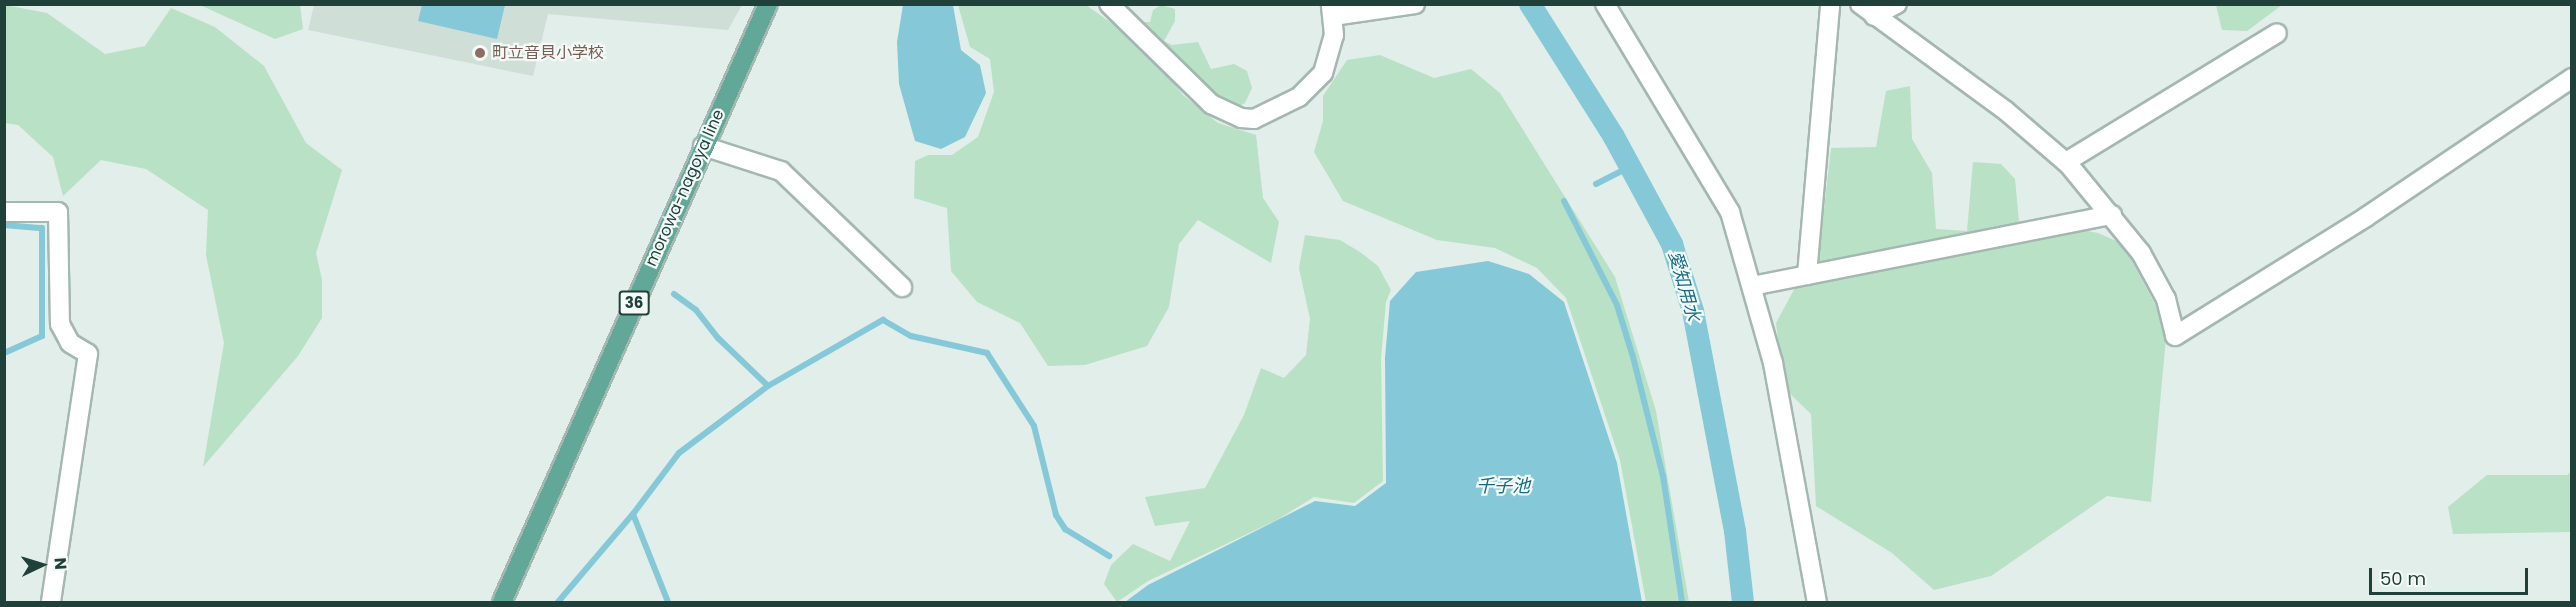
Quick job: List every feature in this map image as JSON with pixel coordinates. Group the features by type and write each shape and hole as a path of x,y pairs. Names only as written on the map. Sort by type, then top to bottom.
{"main road":[{"name":"morowa-nagoya line","path":"502,603 768,4"}],"street":[{"path":"1109,4 1211,104 1241,118 1266,115 1299,97 1323,73 1334,35 1332,10 1415,4"},
{"path":"1605,4 1730,212 1773,363 1817,603"},
{"path":"1807,275 1830,4"},
{"path":"1867,10 1897,4"},
{"path":"1867,10 2006,111 2066,162 2141,253 2166,299 2175,336 2366,217 2571,78"},
{"path":"2066,162 2277,33"},
{"path":"703,146 782,171 902,286"},
{"path":"4,212 58,212 60,324 70,343 88,354 51,603"},
{"path":"1752,286 2112,215"}],"shaded area":[{"name":"町立音貝小学校","path":"314,5 742,5 728,30 548,14 533,76 308,30"}],"green space":[{"path":"2216,4 2282,5 2247,31 2222,30"},
{"path":"5,5 47,13 105,54 145,46 171,8 215,27 264,66 306,143 342,170 316,253 322,280 322,318 298,356 203,467 224,343 206,255 208,210 146,169 101,160 63,196 53,157 18,125 5,123"},
{"path":"200,5 300,5 303,29 275,39"},
{"path":"958,5 1086,5 1144,46 1183,95 1218,123 1256,135 1263,198 1279,222 1271,263 1198,220 1179,244 1169,307 1147,346 1085,365 1048,366 1020,323 977,302 951,271 947,208 914,198 915,161 928,155 952,155 978,137 994,92 990,59 970,47"},
{"path":"1161,5 1175,9 1175,21 1164,41 1172,45 1198,42 1211,69 1234,64 1247,71 1252,88 1245,103 1234,109 1213,99 1191,71 1139,22 1150,22 1153,10"},
{"path":"1380,55 1434,78 1471,69 1500,93 1615,277 1656,411 1689,602 1646,602 1620,460 1566,298 1537,268 1495,248 1437,240 1343,201 1314,152 1323,121 1323,96 1347,60"},
{"path":"1910,86 1912,139 1932,173 1936,229 1967,231 1973,162 2001,164 2015,179 2021,242 2068,227 2098,233 2123,244 2167,327 2151,502 2107,496 1991,576 1934,590 1892,553 1816,506 1811,414 1784,388 1776,323 1796,286 1810,282 1818,262 1831,148 1876,147 1886,91"},
{"path":"1305,235 1340,240 1360,252 1378,266 1391,290 1386,302 1381,358 1383,481 1354,503 1314,497 1277,520 1148,581 1117,602 1104,584 1111,565 1133,544 1170,561 1190,521 1155,526 1145,497 1205,488 1244,415 1261,368 1284,378 1306,355 1310,319 1299,268"},
{"path":"2571,472 2571,532 2453,534 2448,507 2487,475 2567,475"}],"water":[{"path":"422,4 505,5 497,39 418,21"},
{"path":"903,5 953,5 961,50 980,65 986,93 965,137 941,149 915,141 899,84 897,42"},
{"name":"千子池","path":"1488,261 1529,274 1564,302 1617,463 1642,602 1125,602 1148,585 1315,501 1355,506 1386,483 1385,358 1390,301 1416,272"}],"waterway":[{"name":"愛知用水","path":"1530,4 1614,137 1672,244 1693,311 1735,531 1743,602"},
{"path":"1596,184 1630,167"},
{"path":"1564,201 1617,305 1633,357 1663,476 1682,602"},
{"path":"4,225 42,228 42,336 4,353"},
{"path":"674,294 696,310 718,338 768,386"},
{"path":"558,602 633,514 679,453 768,386 883,320 911,336 987,353 1034,426 1056,515 1065,529 1109,556"},
{"path":"633,514 668,602"}],"place":[{"name":"町立音貝小学校","path":"480,53"}]}
